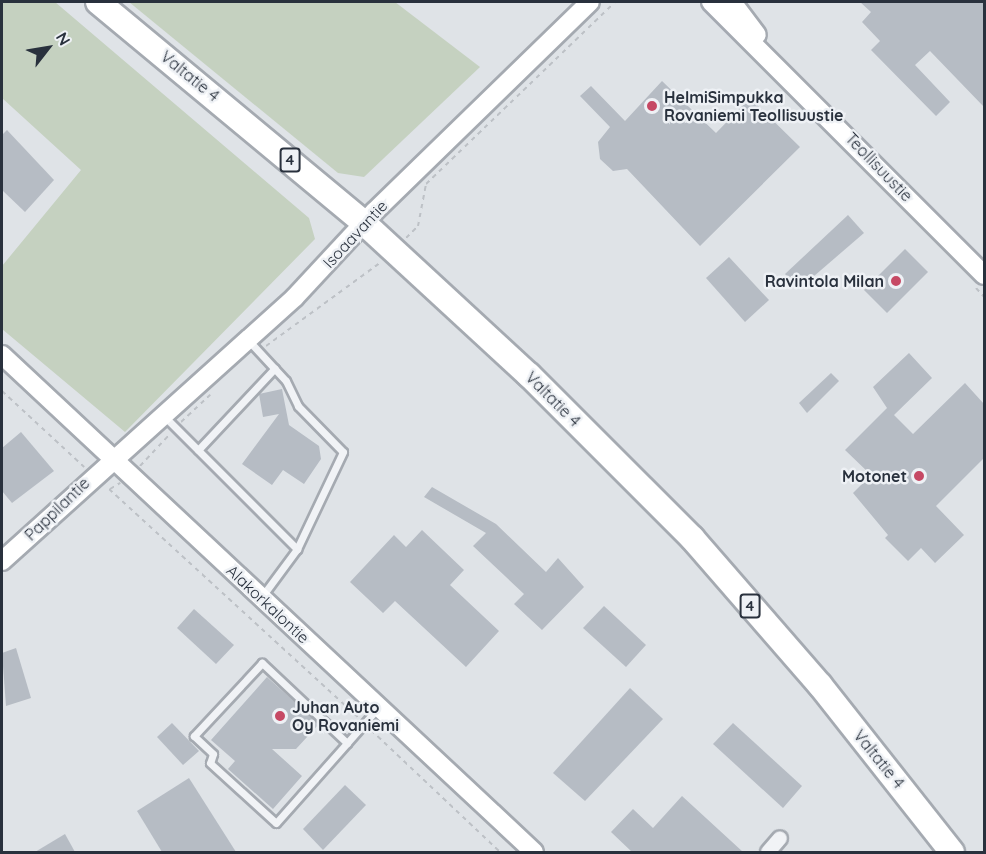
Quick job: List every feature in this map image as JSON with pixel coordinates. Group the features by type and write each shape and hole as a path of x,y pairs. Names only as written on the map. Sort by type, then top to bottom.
{"highway":[{"name":"Valtatie 4","path":"98,2 364,223 530,375 692,538 820,685 952,852"}],"street":[{"name":"Isoaavantie","path":"115,461 249,341 364,223 590,2"},
{"name":"Teollisuustie","path":"711,2 773,59 984,275"},
{"name":"Teollisuustie","path":"732,2 773,59"},
{"name":"Alakorkalontie","path":"2,356 534,852"},
{"name":"Pappilantie","path":"2,561 92,475 115,461"},
{"path":"768,852 780,838"}],"lane":[{"path":"249,341 275,368 298,406 344,452 297,549 261,597"},
{"path":"198,450 275,368"},
{"path":"165,417 297,549"},
{"path":"347,743 262,663 194,736 213,754 210,763 276,823 379,707"}],"path":[{"name":"Alakorkalontie","path":"2,391 364,723 500,852"}],"green space":[{"path":"2,2 55,2 309,218 315,239 125,432 2,329 2,266 81,170 2,98"},
{"path":"129,2 395,2 480,67 364,177 338,173"}],"building":[{"path":"860,2 984,2 984,107 930,51 915,65 950,102 936,116 871,50 880,41 862,22 871,12"},
{"path":"662,81 716,133 750,98 800,147 700,246 627,169 613,171 600,159 598,142 610,127 580,96 591,86 625,121"},
{"path":"7,130 54,180 25,212 2,190 2,135"},
{"path":"848,215 864,233 799,289 785,274"},
{"name":"Ravintola Milan","path":"905,249 928,272 887,313 864,290"},
{"path":"729,257 769,300 745,322 706,278"},
{"name":"Motonet","path":"909,353 932,378 894,415 913,434 965,383 984,404 984,458 936,506 964,535 935,563 921,548 908,561 885,538 888,535 853,493 871,475 845,450 887,408 873,387"},
{"path":"831,373 839,381 807,413 799,403"},
{"path":"282,389 289,425 319,446 321,459 304,484 283,470 272,485 242,464 279,414 263,417 259,394"},
{"path":"21,432 54,471 12,503 2,491 2,448"},
{"path":"432,487 496,524 546,572 558,558 584,587 542,630 514,604 524,594 473,546 486,533 424,497"},
{"path":"422,530 464,570 450,585 499,631 466,667 395,601 383,613 350,582 394,535 406,547"},
{"path":"604,606 646,645 626,667 583,628"},
{"path":"194,609 234,645 216,664 177,628"},
{"path":"16,648 31,698 6,706 2,653"},
{"path":"267,677 319,724 296,749 272,749 302,776 273,809 228,769 235,761 211,740"},
{"path":"630,688 663,719 585,801 553,773"},
{"path":"172,723 199,751 183,765 157,737"},
{"path":"733,723 802,786 783,808 713,744"},
{"path":"189,778 236,852 162,852 137,811"},
{"path":"345,785 366,805 323,850 303,829"},
{"path":"682,796 743,852 632,852 611,832 633,809 653,828"},
{"path":"65,834 75,852 35,852"}],"place":[{"name":"HelmiSimpukka Rovaniemi Teollisuustie","path":"652,106"},
{"name":"Ravintola Milan","path":"896,281"},
{"name":"Motonet","path":"919,476"},
{"name":"Juhan Auto Oy Rovaniemi","path":"280,716"}]}
